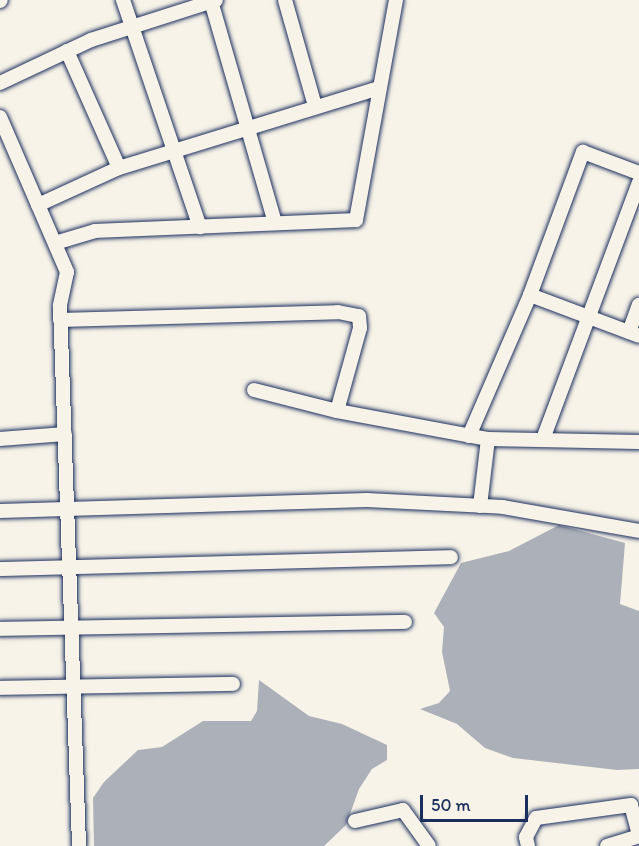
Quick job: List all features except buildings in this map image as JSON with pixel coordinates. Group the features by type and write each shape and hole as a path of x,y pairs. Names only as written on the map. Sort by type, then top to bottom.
{"street":[{"path":"123,0 134,24 200,226"},
{"path":"285,0 315,106"},
{"path":"55,243 95,231 356,220 396,0"},
{"path":"0,83 67,51 134,24 214,1 275,223"},
{"path":"67,51 119,168"},
{"path":"38,205 119,168 247,126 379,88"},
{"path":"0,117 67,272 60,321 79,846"},
{"path":"470,436 530,295 583,152 639,173"},
{"path":"543,439 639,182"},
{"path":"530,295 634,334 639,305"},
{"path":"60,321 338,312 359,316 360,328 337,411"},
{"path":"254,390 337,411 488,439 639,442"},
{"path":"0,439 65,434"},
{"path":"480,506 488,439"},
{"path":"0,511 367,500 480,506 639,531"},
{"path":"0,569 450,557"},
{"path":"0,629 405,622"},
{"path":"0,688 233,684"},
{"path":"528,846 526,837 536,818 631,806 639,836 607,846"},
{"path":"355,820 403,810 429,846"}],"shaded area":[{"path":"559,525 625,543 620,604 639,611 639,769 617,770 513,758 485,748 457,724 420,709 439,703 450,691 442,652 444,627 434,613 461,563 509,551"},
{"path":"259,680 309,716 342,724 387,745 387,760 372,769 359,789 346,825 324,846 94,846 93,798 104,782 138,750 162,747 203,721 251,721 257,711"}]}
